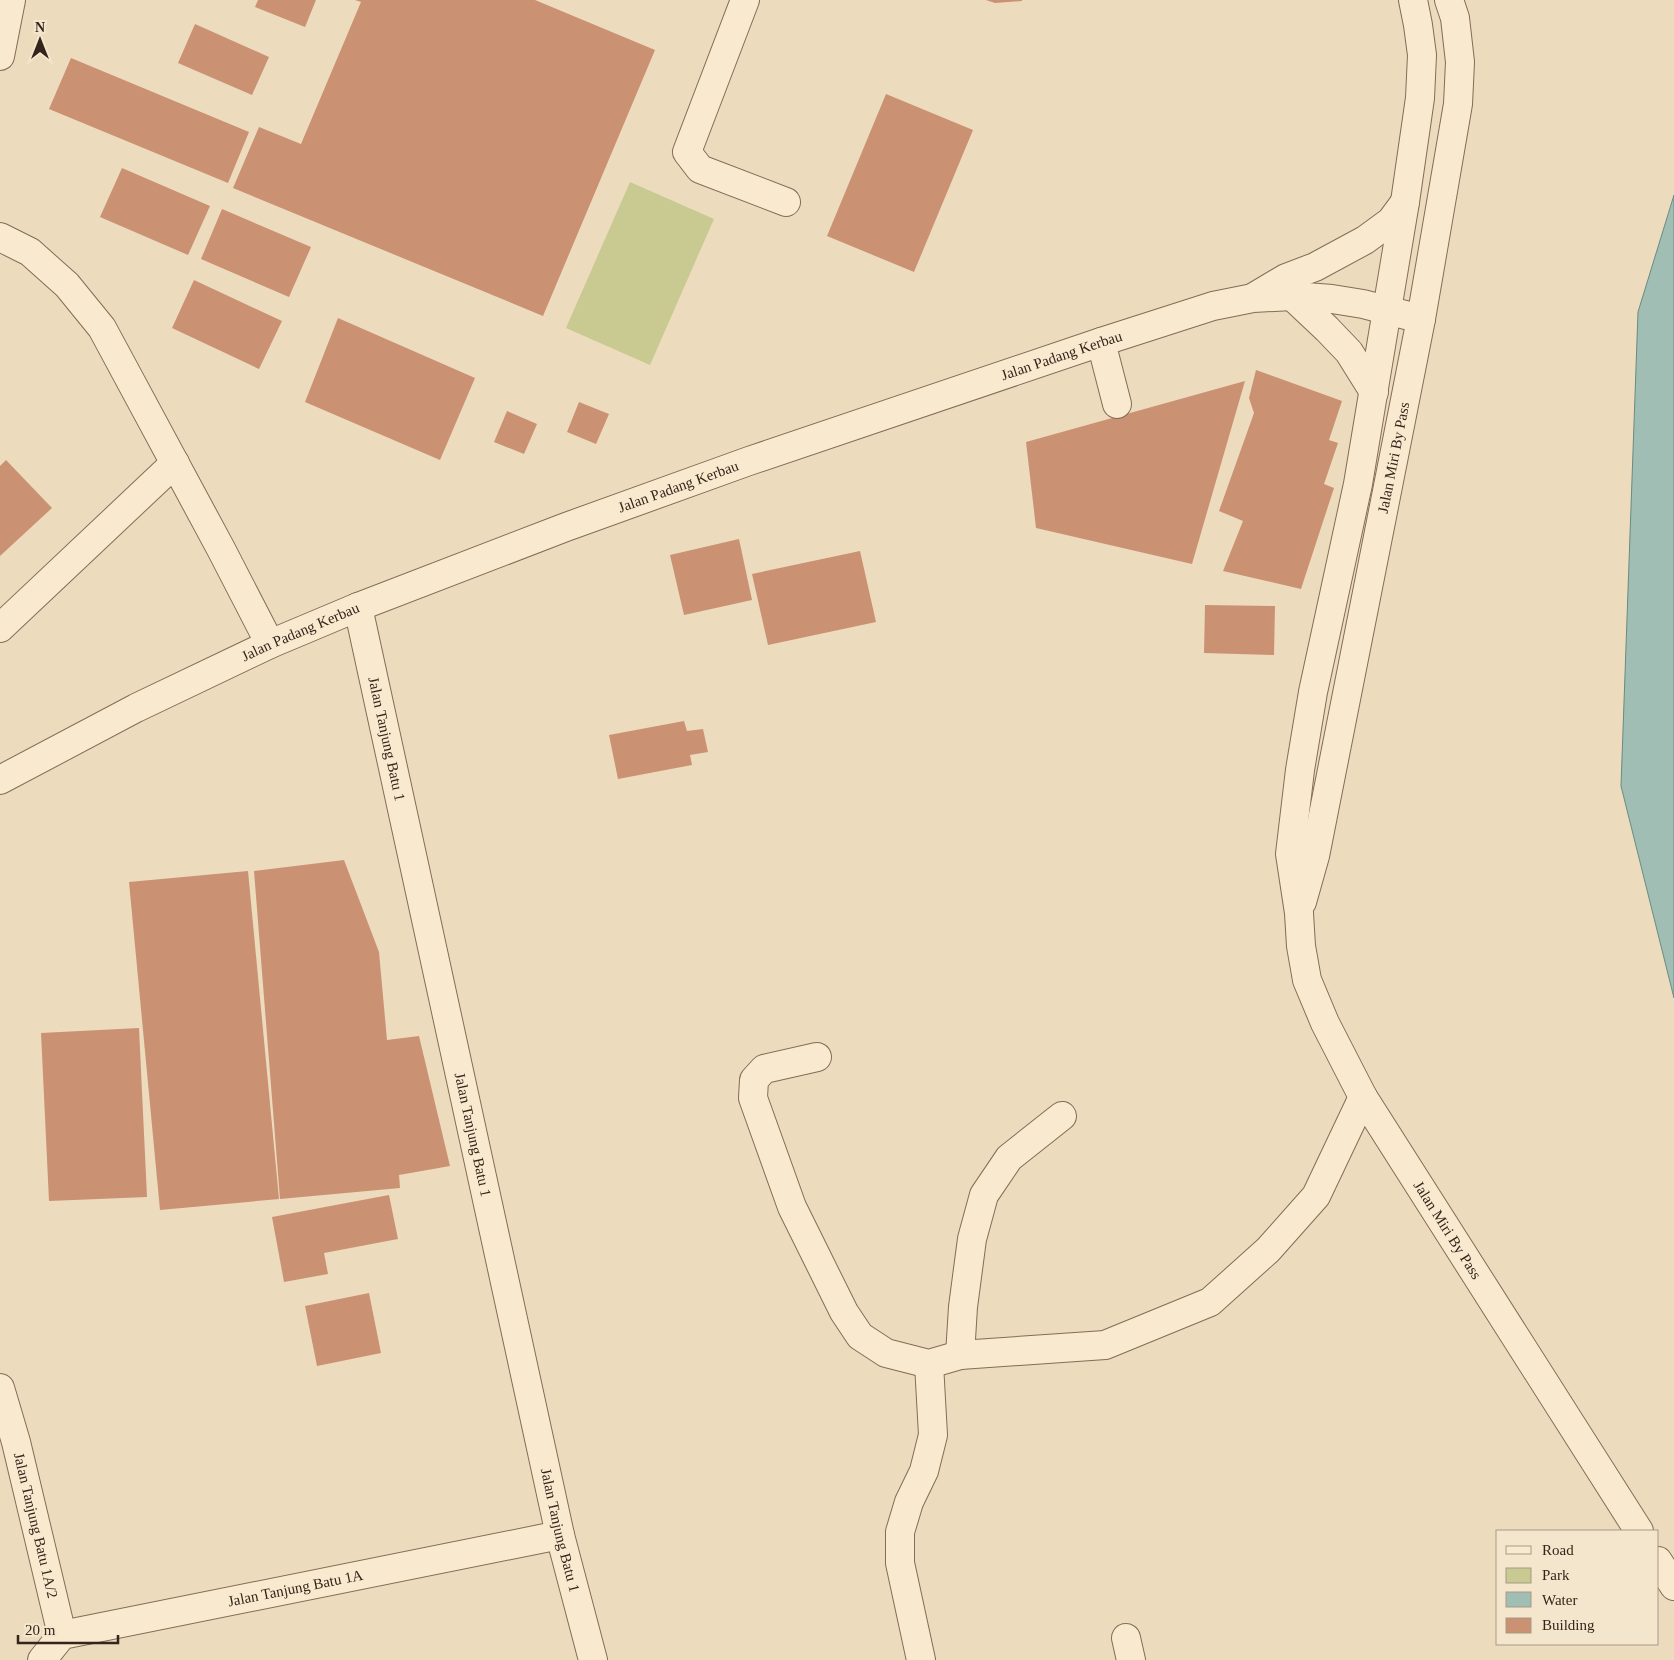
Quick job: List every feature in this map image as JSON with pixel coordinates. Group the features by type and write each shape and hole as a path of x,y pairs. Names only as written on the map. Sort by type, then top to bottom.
{"street":[{"path":"0,56 11,0"},
{"path":"745,0 687,152 700,169 786,202"},
{"name":"Jalan Miri By Pass","path":"1413,0 1422,55 1420,98 1374,392 1358,484 1314,692 1300,770 1290,854 1301,946 1307,980 1325,1023 1363,1097 1638,1530"},
{"name":"Jalan Miri By Pass","path":"1298,912 1314,856 1421,319 1458,104 1460,62 1455,18 1449,0"},
{"path":"1253,298 1286,278 1314,267 1365,240 1391,221 1405,202"},
{"path":"0,237 30,252 67,285 102,328 270,644"},
{"path":"1292,296 1349,352 1374,392"},
{"name":"Jalan Padang Kerbau","path":"0,780 136,708 270,644 358,607 566,527 765,455 1101,342 1213,306 1253,298 1292,296 1332,299 1387,309 1421,319"},
{"path":"1101,342 1117,404"},
{"path":"0,628 175,463"},
{"name":"Jalan Tanjung Batu 1","path":"358,607 560,1535 594,1660"},
{"path":"817,1057 764,1069 754,1080 753,1098 792,1207 844,1312 860,1336 886,1352 929,1364 960,1355 1104,1345 1210,1302 1268,1250 1316,1196 1363,1097"},
{"path":"960,1355 963,1307 972,1239 984,1194 1010,1158 1062,1116"},
{"path":"921,1660 900,1563 900,1532 909,1502 924,1471 933,1435 929,1364"},
{"name":"Jalan Tanjung Batu 1A/2","path":"0,1388 16,1442 62,1635"},
{"name":"Jalan Tanjung Batu 1A","path":"62,1635 560,1535"},
{"path":"1659,1563 1674,1586"},
{"path":"42,1660 62,1635"}],"green space":[{"path":"630,182 714,219 650,365 566,328"}],"water":[{"path":"1674,195 1674,998 1621,786 1638,312"}],"building":[{"path":"258,0 316,0 305,27 255,7"},
{"path":"355,0 535,0 655,50 543,316 233,188 259,127 301,144 361,2"},
{"path":"986,0 1022,0 1022,1 995,3"},
{"path":"195,24 269,57 252,95 178,63"},
{"path":"71,58 249,132 228,183 49,109"},
{"path":"886,94 973,130 914,272 827,236"},
{"path":"122,168 210,206 188,255 100,217"},
{"path":"222,209 311,247 289,297 201,259"},
{"path":"194,280 282,321 259,369 172,328"},
{"path":"338,318 475,378 440,460 305,402"},
{"path":"1256,370 1342,401 1329,440 1338,443 1324,484 1334,488 1301,589 1223,571 1243,521 1219,511 1254,413 1249,398"},
{"path":"1245,381 1192,564 1036,528 1026,442"},
{"path":"579,402 609,414 596,444 567,432"},
{"path":"507,411 537,424 524,454 494,442"},
{"path":"6,460 52,508 0,556 0,466"},
{"path":"739,539 752,600 684,615 670,555"},
{"path":"860,551 876,622 768,645 752,574"},
{"path":"1205,605 1275,606 1274,655 1204,653"},
{"path":"684,721 687,731 703,729 708,752 690,755 692,765 618,779 609,735"},
{"path":"344,860 379,952 387,1040 419,1036 450,1166 399,1175 400,1188 280,1199 254,871"},
{"path":"248,871 279,1199 160,1210 129,882"},
{"path":"139,1028 147,1197 49,1201 41,1033"},
{"path":"389,1195 398,1239 324,1253 328,1274 284,1282 272,1217"},
{"path":"369,1293 381,1353 317,1366 305,1306"}]}
